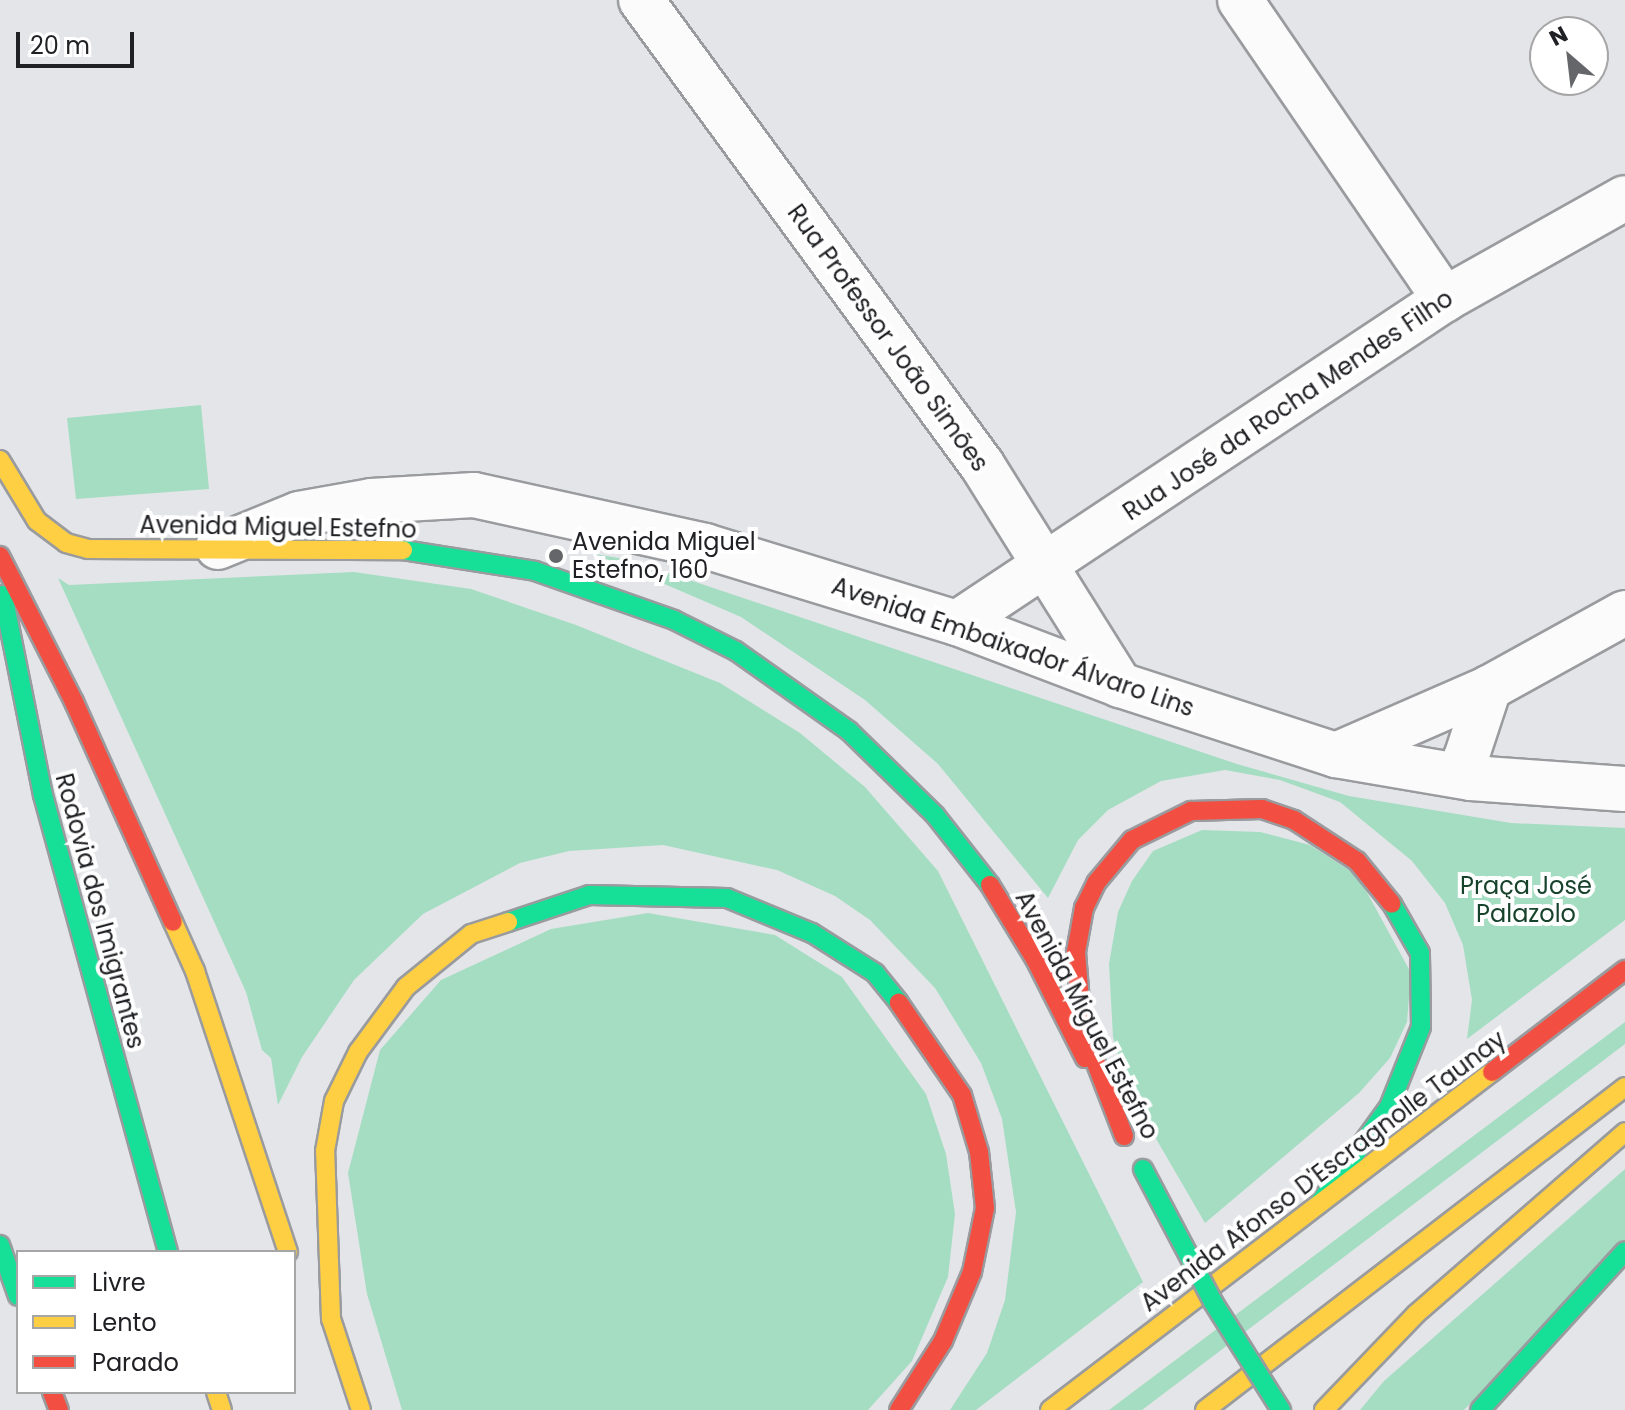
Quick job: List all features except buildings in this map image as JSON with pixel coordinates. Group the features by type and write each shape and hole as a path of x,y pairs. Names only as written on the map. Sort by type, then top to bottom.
{"main road":[{"name":"Avenida Miguel Estefno","path":"0,460 37,521 66,543 88,549 375,547 535,571 674,620 736,651 849,731 935,815 987,881 1035,959 1124,1136 1213,1302 1281,1410"},
{"path":"0,556 74,702 195,971 287,1250"},
{"name":"Rodovia dos Imigrantes","path":"0,579 43,795 167,1250"},
{"path":"1124,1136 1082,1027 1076,952 1084,908 1096,883 1132,840 1191,811 1262,809 1283,817 1357,861 1383,887 1420,953 1424,990 1421,1027 1389,1107 1318,1205"},
{"path":"361,1410 331,1319 325,1151 334,1101 358,1052 406,987 471,934 589,895 727,898 812,933 875,973 926,1037 962,1095 979,1152 985,1208 972,1272 943,1341 899,1410"},
{"name":"Avenida Afonso D'Escragnolle Taunay","path":"1050,1410 1625,970"},
{"path":"1205,1410 1625,1087"},
{"path":"1324,1410 1416,1314 1625,1132"},
{"path":"0,1245 16,1290"},
{"path":"1480,1410 1625,1251"},
{"path":"313,1326 340,1410"}],"street":[{"name":"Rua Professor João Simões","path":"641,0 982,465 1048,564 1120,685"},
{"path":"1240,0 1445,299"},
{"name":"Rua José da Rocha Mendes Filho","path":"957,623 1445,299 1625,198"},
{"name":"Avenida Embaixador Álvaro Lins","path":"218,547 299,514 371,501 474,495 705,546 957,623 1120,685 1336,755 1471,778 1625,789"},
{"path":"1336,755 1489,688 1625,613"},
{"path":"1471,778 1466,758 1489,688"}],"green space":[{"path":"201,405 209,489 76,499 67,418"},
{"name":"Praça José Palazolo","path":"595,554 630,560 1237,764 1349,796 1511,823 1625,828 1625,920 1467,1039 1472,1000 1463,945 1445,903 1412,861 1340,802 1280,780 1225,770 1161,781 1108,810 1078,840 1048,898 938,764 865,700 741,617"},
{"path":"354,572 471,589 576,625 720,683 800,733 865,787 938,871 1143,1282 976,1410 950,1410 987,1353 1005,1300 1016,1212 1002,1119 981,1063 935,988 870,920 835,896 777,870 663,845 569,851 520,863 423,914 354,980 302,1057 278,1105 271,1058 262,1050 246,992 58,578 69,585"},
{"path":"1202,830 1260,832 1310,845 1358,876 1411,973 1407,1022 1390,1058 1359,1093 1205,1223 1130,1094 1113,1037 1109,964 1118,912 1132,881 1153,851"},
{"path":"648,913 775,935 842,977 926,1094 946,1154 955,1214 948,1277 912,1361 868,1410 402,1410 367,1294 348,1173 380,1050 441,980 551,929"},
{"path":"1625,1022 1625,1044 1142,1410 1109,1410"},
{"path":"1625,1169 1625,1240 1464,1410 1360,1410 1384,1381"}],"traffic: fast":[{"path":"403,550 535,571 674,620 736,651 849,731 935,815 990,885"},
{"path":"3,595 43,795 167,1250"},
{"path":"508,922 589,895 727,898 812,933 875,973 899,1003"},
{"path":"1318,1205 1389,1107 1421,1027 1420,953 1392,904"},
{"path":"1143,1169 1213,1302 1281,1410"},
{"path":"0,1245 16,1290"},
{"path":"1480,1410 1625,1251"}],"traffic: slow":[{"path":"0,460 37,521 66,543 88,549 403,550"},
{"path":"173,922 195,971 287,1250"},
{"path":"361,1410 331,1319 325,1151 334,1101 358,1052 406,987 471,934 508,922"},
{"path":"1050,1410 1492,1072"},
{"path":"1205,1410 1625,1087"},
{"path":"1324,1410 1416,1314 1625,1132"},
{"path":"217,1394 222,1410"}],"traffic: jam":[{"path":"0,556 74,702 173,922"},
{"path":"1124,1136 1082,1027 1076,952 1084,908 1096,883 1132,840 1191,811 1262,809 1294,820 1357,861 1392,904"},
{"path":"990,885 1035,959 1085,1058"},
{"path":"1492,1072 1625,970"},
{"path":"899,1003 962,1095 979,1152 985,1208 972,1272 943,1341 899,1410"},
{"path":"53,1394 59,1410"}],"place":[{"name":"Avenida Miguel Estefno, 160","path":"556,556"}]}
